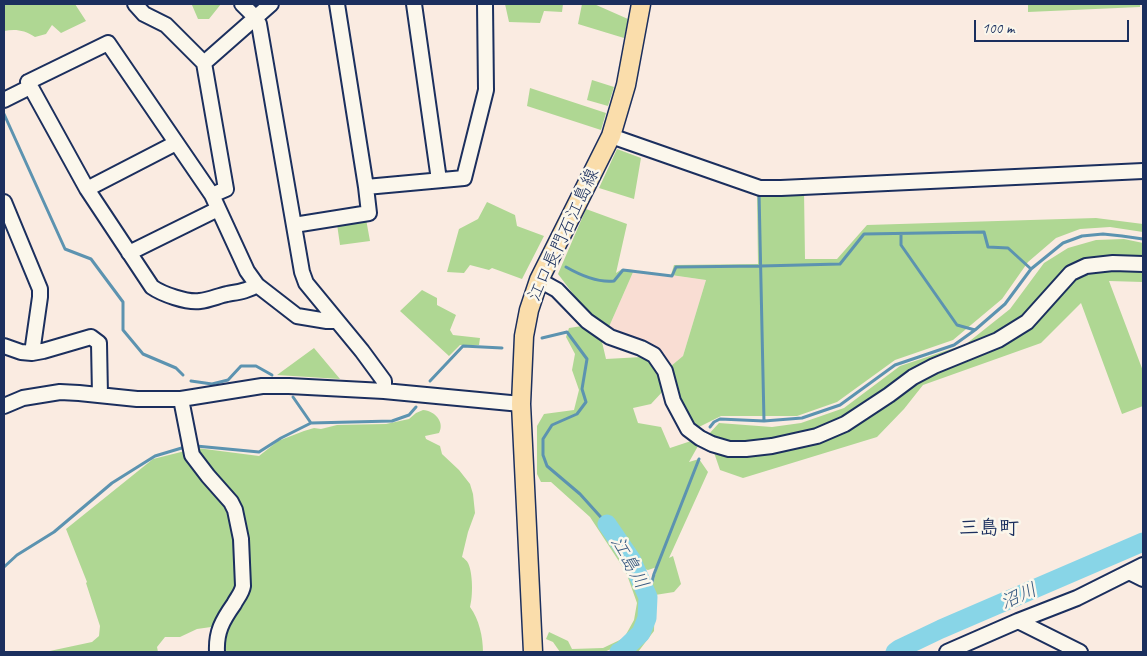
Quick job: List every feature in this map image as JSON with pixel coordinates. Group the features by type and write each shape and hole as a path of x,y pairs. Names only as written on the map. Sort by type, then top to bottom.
{"main road":[{"name":"江口長門石江島線","path":"533,652 521,404 524,336 529,310 539,280 611,136 626,85 641,4"}],"street":[{"path":"135,4 144,14 166,25 204,63 226,189 212,195"},
{"path":"242,4 259,24 302,272 306,283 384,381 384,391"},
{"path":"204,63 271,4"},
{"path":"294,225 369,213 337,4"},
{"path":"414,4 439,180"},
{"path":"366,187 464,178 486,90 485,4"},
{"path":"257,285 250,289 201,302 190,301 158,292 152,287 87,188 28,82 108,43 212,195 247,272 257,285 297,316 336,321"},
{"path":"4,100 30,87"},
{"path":"611,136 760,188 1143,171"},
{"path":"87,188 176,143"},
{"path":"4,202 40,289 32,352"},
{"path":"129,254 218,210"},
{"path":"539,280 557,290 587,321 610,337 641,348 654,355 665,371 673,401 688,429 712,444 746,449 772,446 817,436 845,424 890,395 913,377 934,366 998,340 1027,322 1072,273 1086,266 1113,263 1143,264"},
{"path":"4,346 21,352 43,351 91,337 99,343 100,395"},
{"path":"4,406 23,398 42,394 70,392 137,399 182,399 262,386 384,391 521,404"},
{"path":"182,399 192,455 231,502 235,510 241,539 242,591 219,630 216,640 217,652"},
{"path":"946,652 1077,598 1143,565"},
{"path":"1129,572 1143,579"},
{"path":"1018,621 1080,652"}],"shaded area":[{"path":"634,270 706,280 683,356 671,366 656,348 608,329"}],"green space":[{"path":"4,4 75,4 86,21 61,33 52,25 46,34 35,37 20,31 4,31"},
{"path":"191,4 221,4 209,19 198,19"},
{"path":"505,4 563,4 562,12 544,11 540,23 509,22"},
{"path":"582,4 594,4 628,19 624,38 578,24"},
{"path":"1028,4 1140,4 1140,7 1028,12"},
{"path":"592,80 614,87 608,106 587,100"},
{"path":"530,88 606,113 601,130 527,106"},
{"path":"617,149 641,158 634,199 599,188"},
{"path":"804,191 805,259 837,259 867,225 1096,218 1143,224 1143,232 1110,227 1080,229 1056,238 1028,262 1002,299 953,340 895,360 837,402 797,416 721,416 697,428 683,408 671,366 683,356 706,280 671,275 674,265 758,264 757,192"},
{"path":"487,202 515,215 517,226 544,236 522,279 492,268 489,270 470,265 464,273 447,272 459,229 478,219"},
{"path":"586,209 627,224 616,273 622,269 634,270 608,329 583,307 558,274"},
{"path":"366,219 370,241 340,245 337,224"},
{"path":"1124,239 1143,243 1143,282 1109,281 1143,371 1143,406 1122,414 1081,303 1041,343 923,385 904,409 877,437 743,478 720,470 708,435 719,423 772,427 801,423 844,408 900,366 966,344 1010,309 1044,263 1068,248 1096,240"},
{"path":"422,290 437,298 437,305 456,315 450,330 453,335 480,338 479,345 460,345 449,356 400,311"},
{"path":"582,326 602,342 606,359 642,357 656,366 664,390 651,404 633,408 638,423 661,427 670,448 691,441 698,446 689,462 699,459 708,472 669,558 673,556 681,584 674,592 655,595 654,631 638,652 627,652 648,629 651,593 657,567 648,570 631,565 642,602 638,623 626,643 604,652 560,652 553,642 546,639 549,632 568,641 572,649 603,648 624,638 634,620 637,603 626,572 590,517 551,482 541,482 537,474 537,426 544,414 574,410 579,390 572,370 575,354 566,337 569,328"},
{"path":"314,348 340,379 277,375"},
{"path":"423,410 435,415 441,425 439,433 425,436 426,439 440,446 442,454 459,470 470,484 473,494 475,513 462,557 468,563 471,573 472,591 470,607 480,628 483,652 220,652 222,635 211,627 197,629 180,637 165,637 157,647 158,652 45,652 92,642 99,636 100,626 87,582 66,529 153,459 197,448 259,456 278,441 314,428 321,429 337,425 386,424 409,419"}],"waterway":[{"path":"4,114 65,249 91,259 123,302 123,330 143,354 176,368 183,375"},
{"path":"759,192 764,421"},
{"path":"566,267 589,278 601,281 614,281 623,270 672,276 676,267 840,264 864,234 984,232 988,247 1008,248 1031,269"},
{"path":"901,234 901,245 957,325 975,330"},
{"path":"710,427 720,419 764,421 802,418 840,405 895,365 954,345 975,330 1005,304 1031,269 1063,243 1082,236 1103,234 1143,239"},
{"path":"542,338 567,332 587,359 582,389 586,402 577,414 552,425 543,439 543,455 547,466 580,494 607,524"},
{"path":"430,381 463,346 502,348"},
{"path":"191,381 212,384 228,380 241,366 256,366 272,375"},
{"path":"293,397 311,423 392,421 409,415 416,407"},
{"path":"196,446 259,452 281,438 311,423"},
{"path":"4,567 17,555 54,532 112,483 155,456 185,447"},
{"path":"648,597 654,574 699,459"},
{"name":"江島川","path":"607,524 631,559 648,597 647,618 641,633 619,652"},
{"name":"沼川","path":"895,652 941,629 1143,542"}],"district":[{"name":"三島町","path":"989,529"}]}
